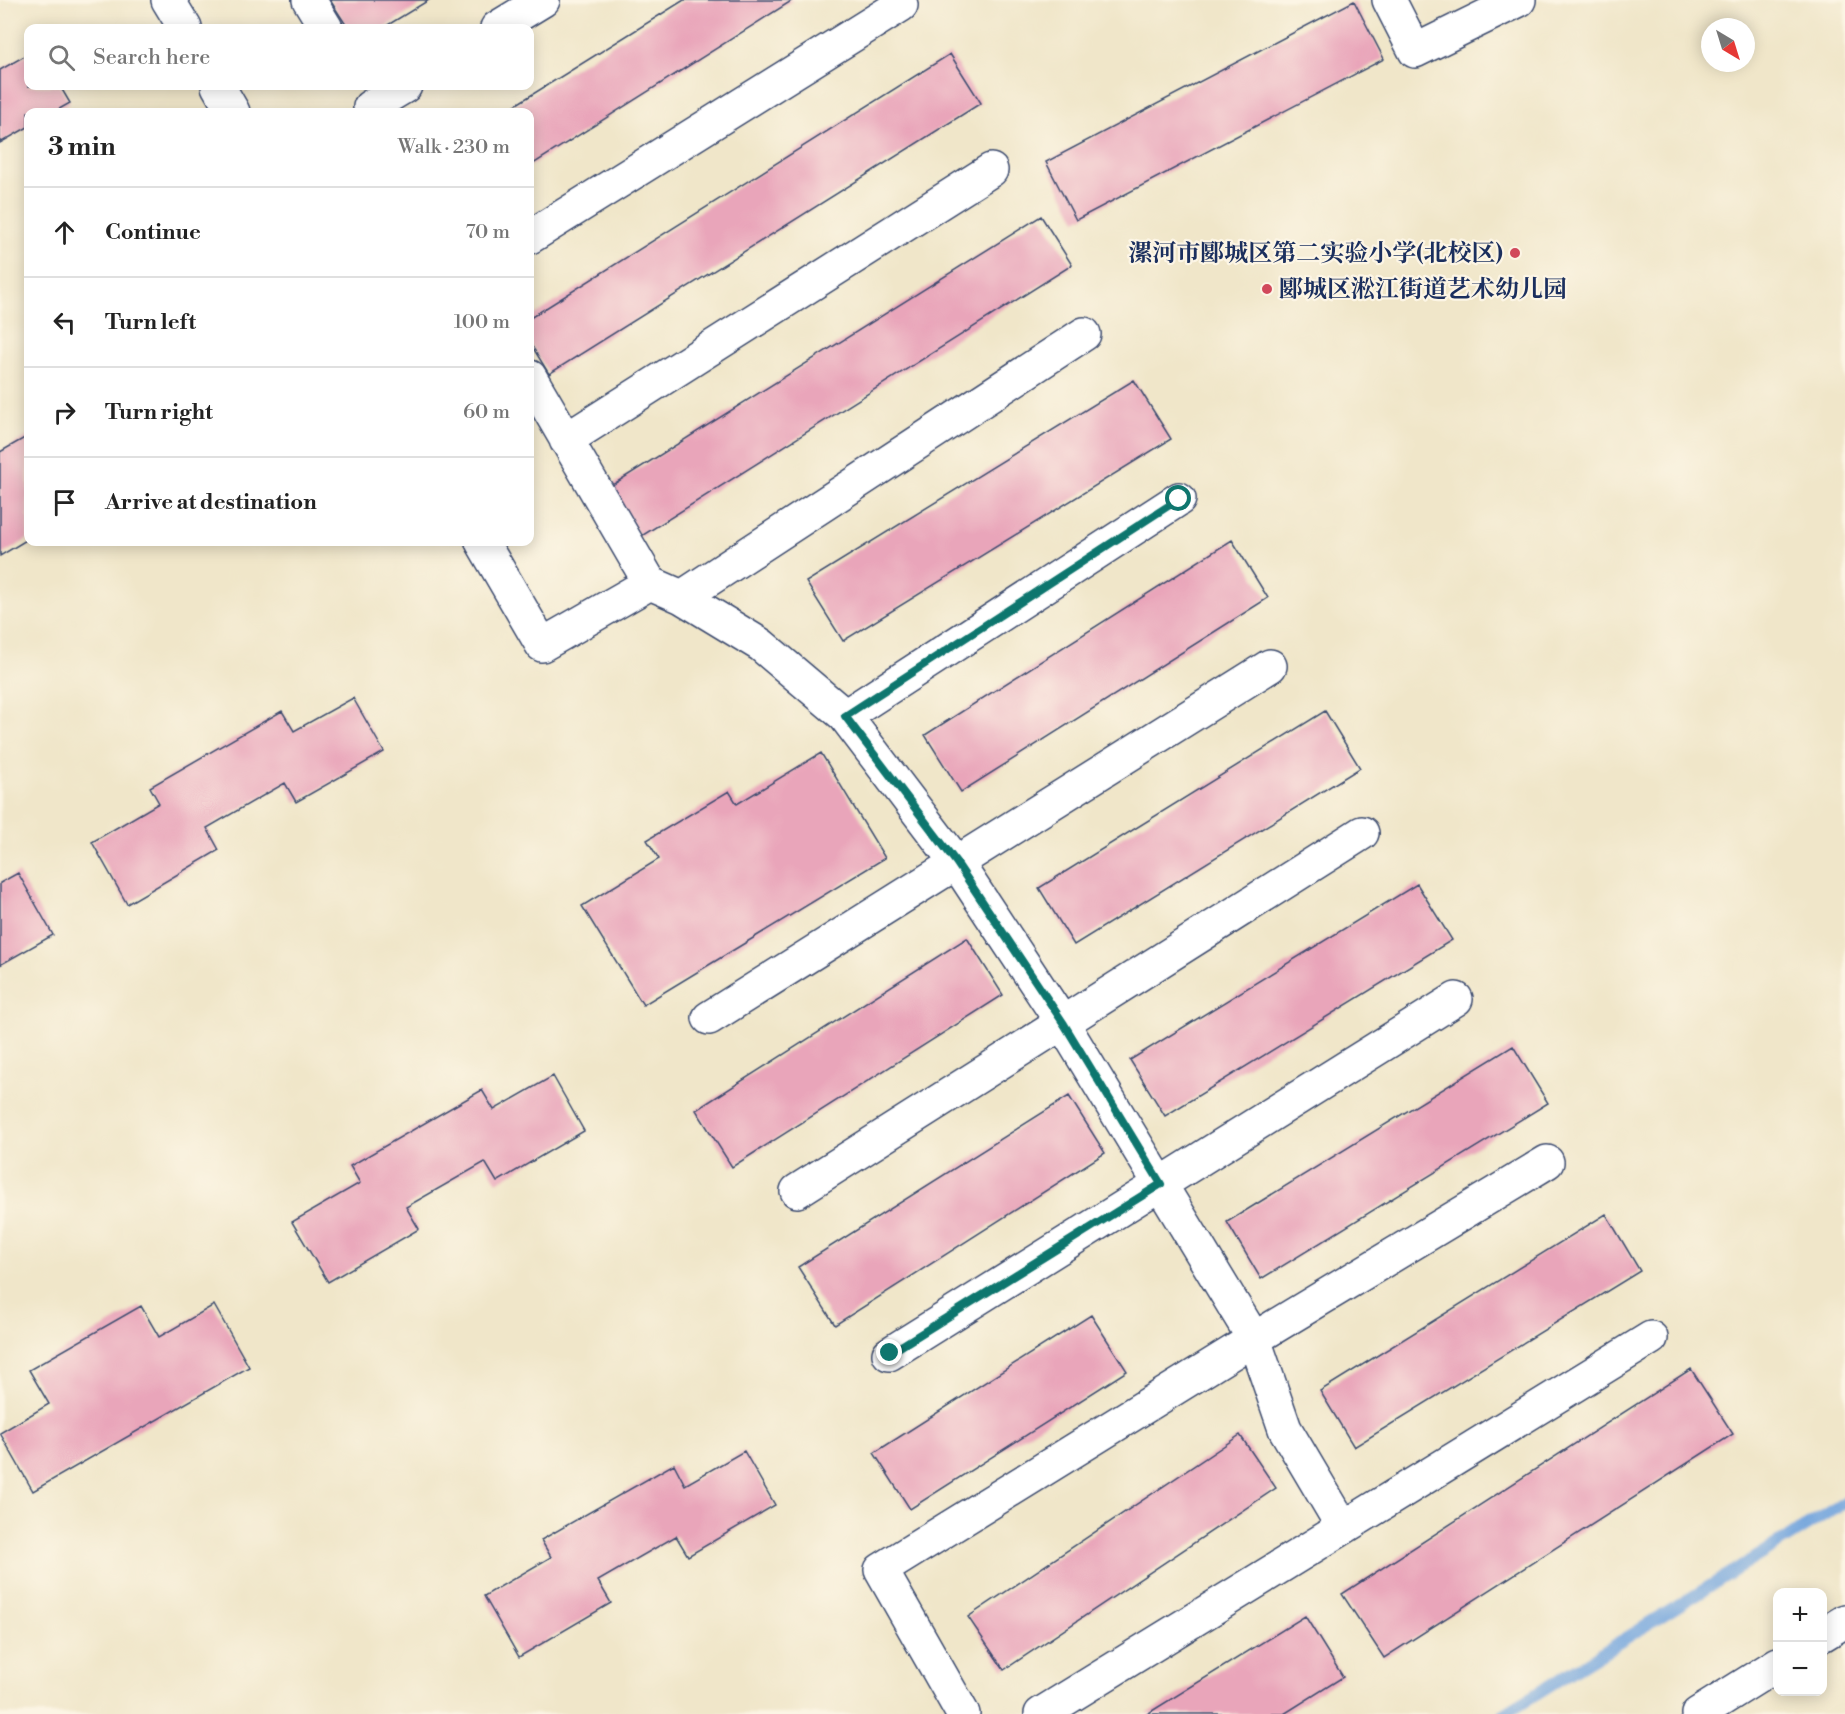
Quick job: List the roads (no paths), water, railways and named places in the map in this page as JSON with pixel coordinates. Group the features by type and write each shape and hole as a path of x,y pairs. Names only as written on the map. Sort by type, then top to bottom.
{"street":[{"path":"309,0 324,24"},
{"path":"504,24 543,0"},
{"path":"1389,0 1414,51 1520,0"},
{"path":"534,234 901,5"},
{"path":"220,90 231,108"},
{"path":"367,102 396,90"},
{"path":"566,440 991,170"},
{"path":"682,597 1084,334"},
{"path":"534,384 650,583 682,597 761,645 845,716 956,862 1064,1024 1254,1339 1285,1430 1343,1527"},
{"path":"845,716 1179,499"},
{"path":"484,546 542,645 650,583"},
{"path":"709,1017 1270,666"},
{"path":"797,1191 1064,1024 1362,833"},
{"path":"890,1353 1456,999"},
{"path":"963,1714 880,1570 1254,1339 1547,1162"},
{"path":"1041,1714 1651,1338"},
{"path":"1827,1632 1845,1621"},
{"path":"1698,1714 1773,1667"}],"waterway":[{"path":"1504,1714 1845,1502"}],"place":[{"name":"漯河市郾城区第二实验小学(北校区)","path":"1515,253"},
{"name":"郾城区淞江街道艺术幼儿园","path":"1267,289"}]}
